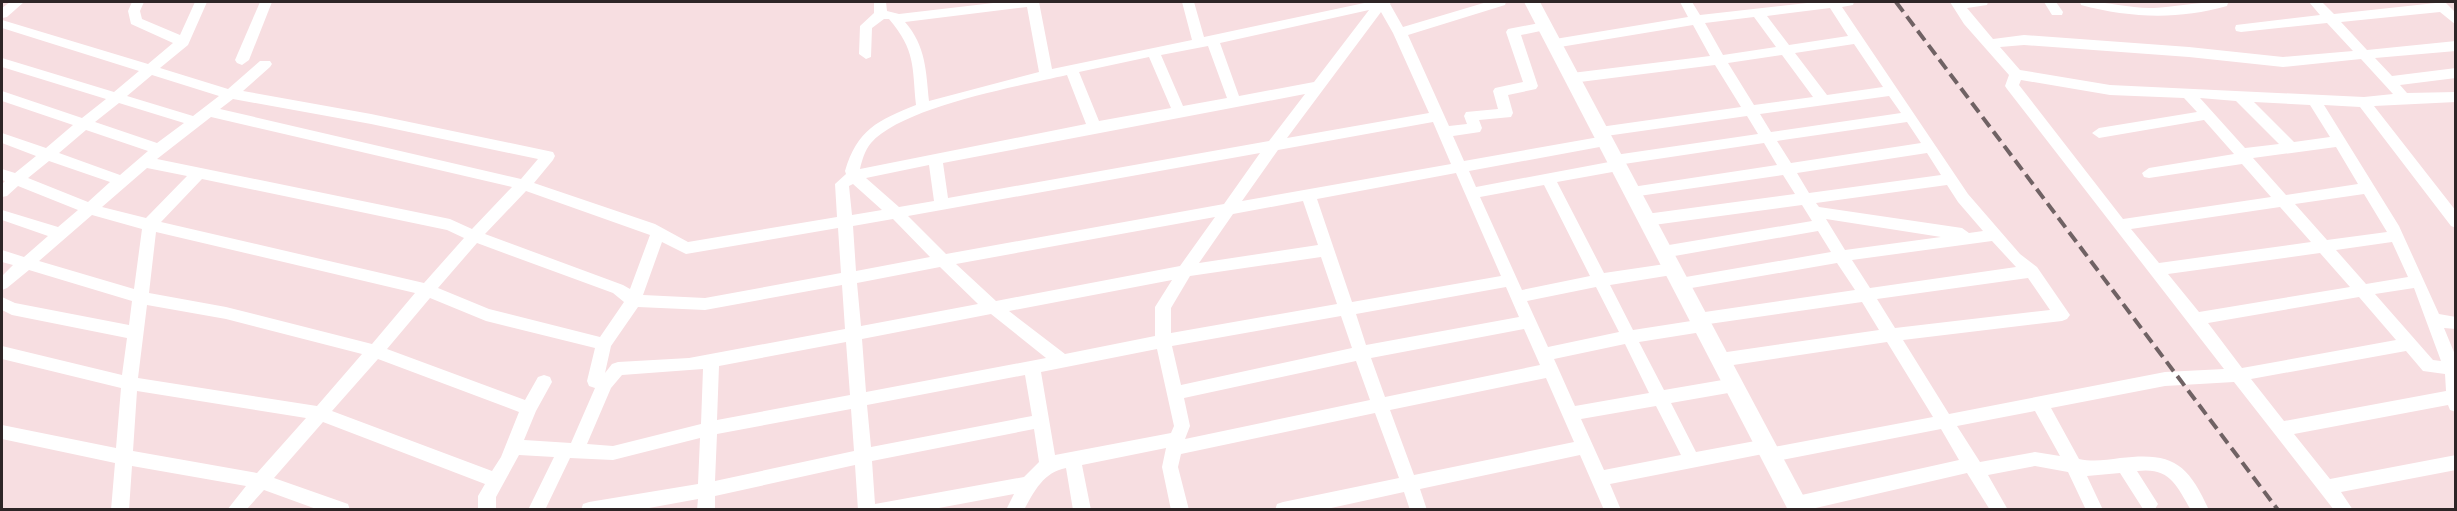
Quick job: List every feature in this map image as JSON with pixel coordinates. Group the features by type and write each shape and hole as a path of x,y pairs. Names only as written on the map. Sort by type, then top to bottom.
{"main road":[{"path":"1532,2 1799,507"}],"street":[{"path":"2,14 18,2"},
{"path":"138,2 134,11 136,21 183,42"},
{"path":"2,192 183,42 201,2"},
{"path":"242,60 266,2"},
{"path":"896,19 1032,2 1046,74"},
{"path":"1188,2 1235,102"},
{"path":"1062,361 975,293 855,175 852,171 855,160 867,138 883,126 923,108 1046,74 1383,2"},
{"path":"1383,2 1400,33 1613,510"},
{"path":"1180,510 1170,467 1175,443 1182,426 1163,341 1163,308 1185,271 1272,147 1383,2"},
{"path":"1400,33 1500,2"},
{"path":"1686,2 1719,60 1893,335 2000,510"},
{"path":"1444,132 1475,128 1471,116 1506,113 1500,91 1532,86 1513,32 1549,34 1696,20 1762,9 1838,2 1857,39 1931,147 1987,236 2032,271 2062,315 1893,335 1720,360"},
{"path":"1957,3 1982,2"},
{"path":"2086,2 2121,12 2152,14 2222,3"},
{"path":"2315,2 2366,54 2404,98"},
{"path":"1957,3 1969,21 2016,74 2110,90 2240,97 2364,102 2404,98 2456,97"},
{"path":"2241,28 2440,4 2456,21"},
{"path":"866,54 866,26 880,8 892,15 910,36 918,56 923,108"},
{"path":"1762,9 1784,51 1822,100"},
{"path":"2,24 230,93 371,119 548,156 525,185 474,236 235,510"},
{"path":"1572,78 1719,60 1857,39"},
{"path":"1991,44 2024,40 2189,52 2283,62 2456,46"},
{"path":"1153,51 1179,112"},
{"path":"2,62 195,121"},
{"path":"2,285 159,149 250,79 265,64"},
{"path":"1071,68 1094,127"},
{"path":"2391,81 2456,73"},
{"path":"2016,74 2012,86 2154,270 2196,319 2345,510"},
{"path":"867,510 842,184 855,175 1094,127 1320,86"},
{"path":"145,162 450,225 618,289 634,300 652,303 705,304 1459,166 1603,136 1750,110 1892,91"},
{"path":"2188,93 2429,366 2454,369"},
{"path":"2,96 159,149"},
{"path":"2240,97 2292,148"},
{"path":"2281,429 2455,401 2454,369 2397,236 2314,100"},
{"path":"2364,102 2456,222"},
{"path":"207,111 525,185 658,233 686,248 1272,147 1437,116"},
{"path":"2098,133 2207,115"},
{"path":"1471,193 1617,163 1767,136 1910,117"},
{"path":"2,138 122,181"},
{"path":"2149,173 2341,141"},
{"path":"1632,192 1786,167 1931,147"},
{"path":"935,159 942,205"},
{"path":"120,510 129,383 150,224 200,172"},
{"path":"2,174 90,209 176,233 427,291 486,315 604,344"},
{"path":"1548,178 1692,460"},
{"path":"1672,268 1814,212 1951,179"},
{"path":"2119,225 2368,188"},
{"path":"1308,194 1348,308 1361,353 1419,510"},
{"path":"1646,220 1814,212 1987,236"},
{"path":"2,215 61,234"},
{"path":"606,384 595,381 604,344 634,300 658,233"},
{"path":"1517,297 1672,268 1841,256 1987,236"},
{"path":"2154,270 2397,236"},
{"path":"536,510 606,384 618,369 689,365 1185,271 1327,250"},
{"path":"2,256 142,298 226,313 375,351 529,408"},
{"path":"1014,510 1029,484 1048,464 1381,405 1546,362 1629,337 1700,322 1865,294 2032,271"},
{"path":"513,447 613,453 708,429 859,402 1163,341 1511,279"},
{"path":"2196,319 2418,281"},
{"path":"2,303 12,309 137,333"},
{"path":"2434,320 2456,323"},
{"path":"1175,393 1361,353 1528,322"},
{"path":"1598,478 1692,460 1768,451 1946,421 2165,379 2238,375 2410,344"},
{"path":"2,353 129,383 321,414 496,480"},
{"path":"706,510 711,361"},
{"path":"1032,367 1048,464"},
{"path":"487,510 487,496 544,382"},
{"path":"1569,414 1734,385"},
{"path":"2040,404 2095,510"},
{"path":"590,510 706,490 1041,421"},
{"path":"2,432 123,458 260,481 342,510"},
{"path":"1283,510 1584,447"},
{"path":"1073,459 1082,510"},
{"path":"1799,507 1975,467 2035,459 2091,468 2148,462 2166,466 2179,474 2201,510"},
{"path":"2327,487 2456,462"},
{"path":"2124,465 2149,504"},
{"path":"881,510 1029,484"}],"railway":[{"path":"1896,2 2278,510"}]}
